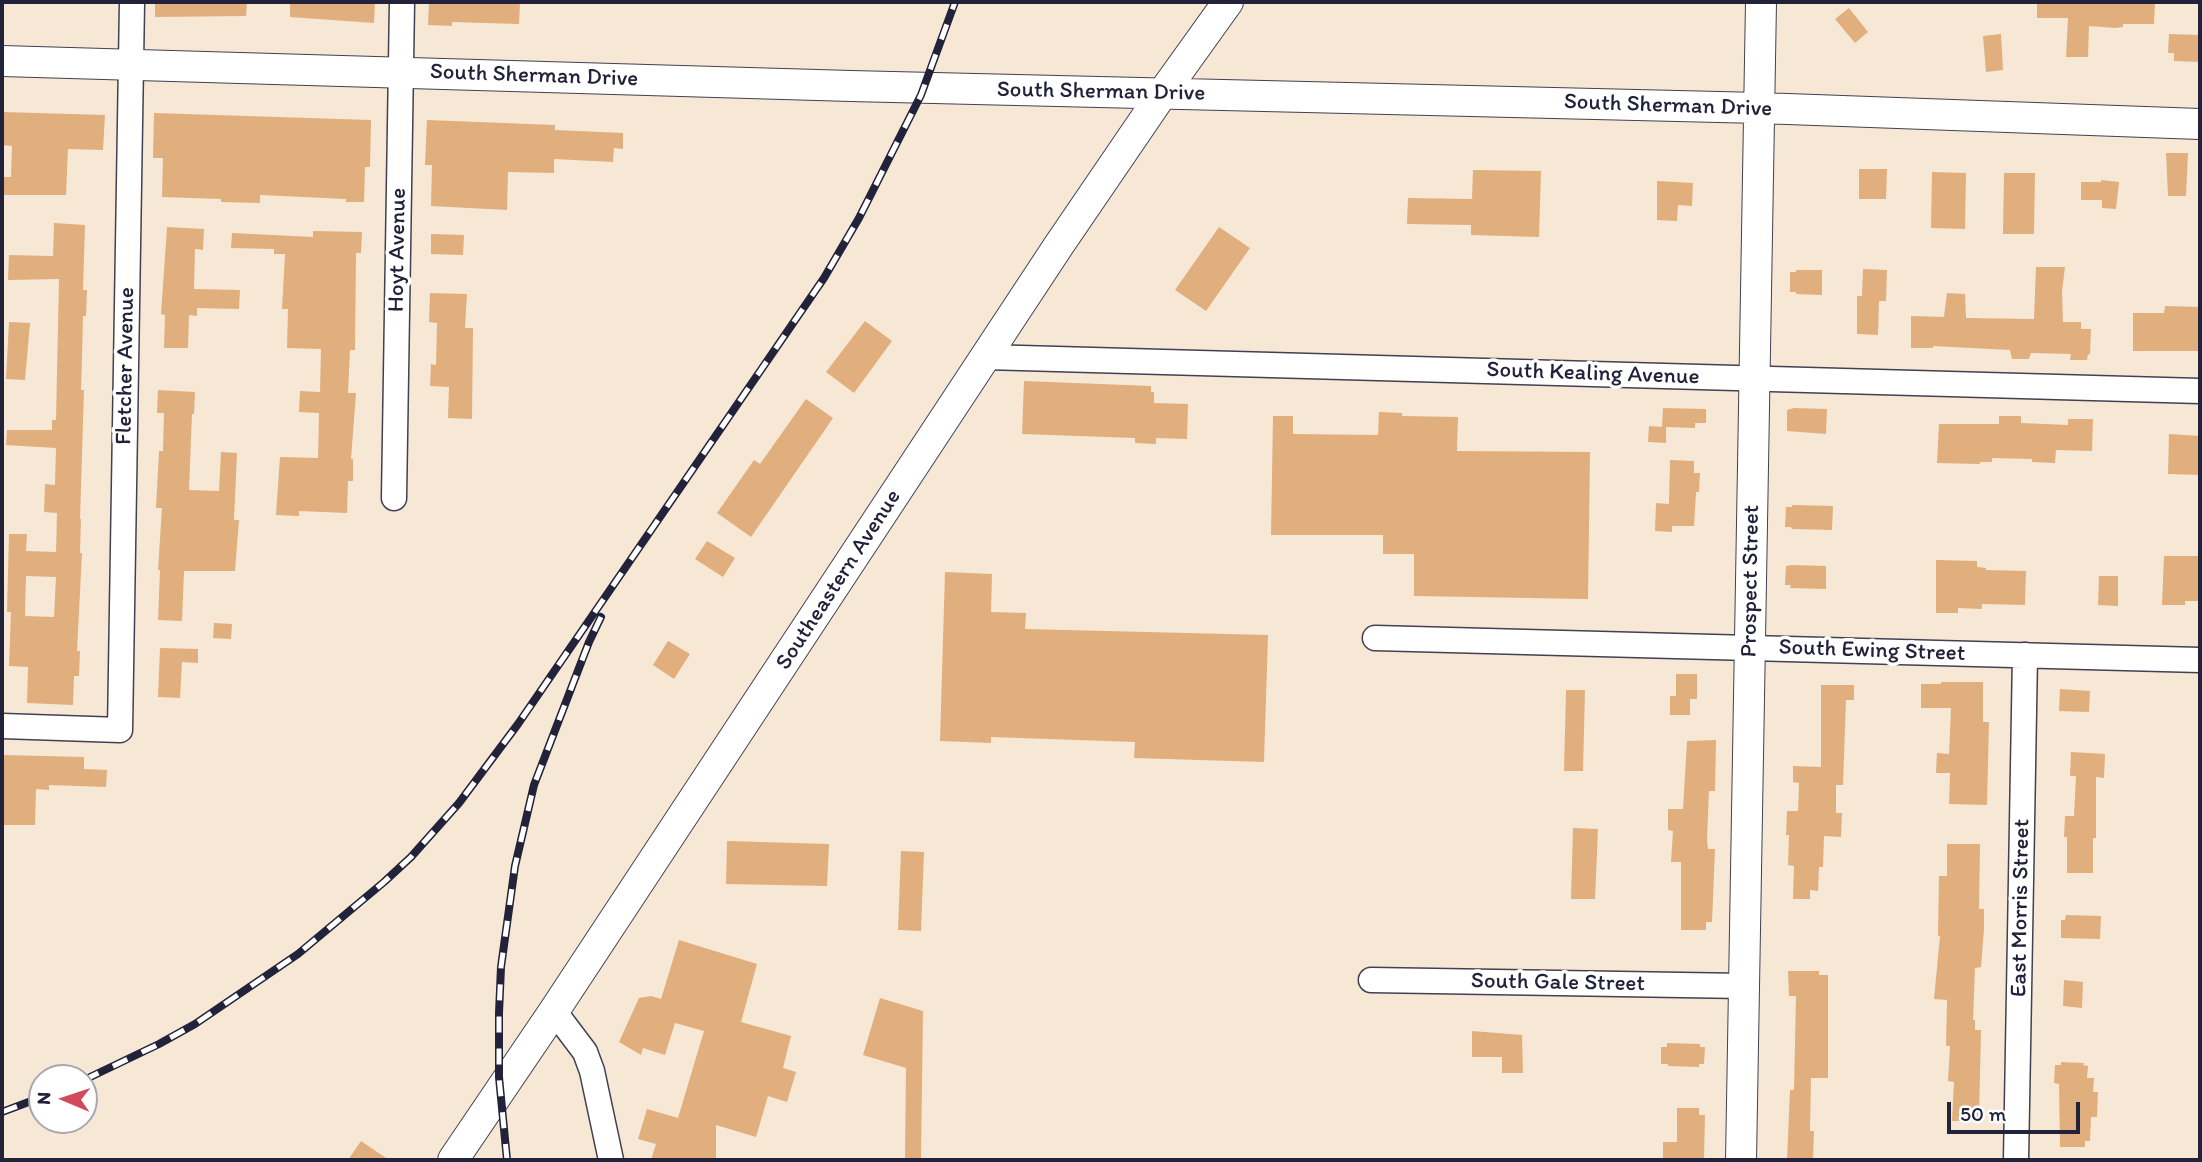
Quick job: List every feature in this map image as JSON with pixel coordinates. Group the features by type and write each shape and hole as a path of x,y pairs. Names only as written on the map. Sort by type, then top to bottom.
{"main road":[{"name":"Southeastern Avenue","path":"453,1160 554,1012 1161,94 1228,2"},
{"name":"Prospect Street","path":"1741,1160 1761,2"},
{"name":"South Sherman Drive","path":"2,61 1760,108 2200,124"}],"street":[{"name":"Fletcher Avenue","path":"2,726 120,730 132,2"},
{"name":"Hoyt Avenue","path":"394,498 402,2"},
{"name":"South Kealing Avenue","path":"985,357 2200,391"},
{"name":"South Ewing Street","path":"1375,638 2200,660"},
{"name":"East Morris Street","path":"2016,1160 2025,655"},
{"name":"South Gale Street","path":"1371,980 1744,986"},
{"path":"554,1012 585,1052 592,1072 611,1160"}],"building":[{"path":"155,2 247,2 246,16 155,17"},
{"path":"290,2 375,2 374,23 290,17"},
{"path":"429,2 520,2 519,24 452,22 452,26 428,25"},
{"path":"2037,2 2155,2 2154,24 2123,24 2123,27 2115,28 2089,26 2088,57 2066,57 2068,18 2037,18"},
{"path":"1849,8 1868,32 1855,43 1835,19"},
{"path":"2001,34 2003,70 1986,72 1983,36"},
{"path":"2169,34 2200,35 2200,62 2174,61 2174,53 2168,53"},
{"path":"2,112 105,115 103,150 68,149 66,195 2,195 2,177 11,177 12,146 2,145"},
{"path":"154,113 371,120 370,167 365,167 364,202 260,195 260,203 162,197 163,158 153,158"},
{"path":"427,120 555,125 555,130 623,133 623,149 614,148 613,162 554,159 554,173 508,172 507,210 431,206 432,165 425,165"},
{"path":"2166,153 2188,153 2186,196 2168,196"},
{"path":"1859,169 1887,169 1886,199 1859,199"},
{"path":"1473,170 1541,171 1539,237 1471,235 1471,225 1407,224 1408,198 1472,199"},
{"path":"1932,172 1966,173 1965,229 1931,228"},
{"path":"2004,173 2035,173 2034,234 2003,234"},
{"path":"1657,181 1693,183 1692,206 1678,205 1677,221 1657,220"},
{"path":"2081,182 2119,182 2116,209 2102,208 2102,200 2081,200"},
{"path":"54,223 85,225 83,290 87,290 86,316 83,316 80,519 82,553 77,651 80,651 79,676 74,676 73,705 27,703 28,667 9,666 9,534 27,534 26,551 56,552 57,513 44,512 45,484 55,485 56,448 6,445 7,430 52,430 52,420 56,420 59,279 8,280 9,255 53,256","holes":["26,576 56,577 54,617 25,616"]},
{"path":"167,227 204,229 203,250 195,249 194,289 240,290 239,309 197,308 197,316 189,315 188,348 164,348 165,315 161,314"},
{"path":"1219,227 1250,248 1206,311 1175,290"},
{"path":"313,231 362,232 361,253 356,253 355,350 350,350 348,393 356,393 351,459 353,481 348,481 347,513 299,511 299,516 276,515 280,457 318,458 319,413 299,412 300,391 320,392 321,349 287,348 288,309 282,309 285,254 274,254 274,249 231,248 232,233 313,237"},
{"path":"431,234 464,235 463,255 431,254"},
{"path":"2036,267 2065,267 2062,291 2063,322 2081,322 2081,329 2091,329 2090,355 2088,354 2087,360 2070,360 2071,354 2031,353 2029,359 2012,359 2010,350 1933,346 1911,348 1911,316 1944,317 1947,293 1965,294 1966,318 2034,319"},
{"path":"1863,269 1887,270 1886,301 1879,301 1878,335 1857,334 1857,296 1862,296"},
{"path":"1822,270 1822,295 1790,292 1790,272"},
{"path":"430,293 467,294 465,328 473,328 472,419 448,418 449,387 430,386 431,364 436,365 437,323 429,322"},
{"path":"2165,306 2200,307 2200,351 2133,351 2133,313 2164,313"},
{"path":"865,321 892,341 854,393 826,372"},
{"path":"9,322 30,323 25,380 6,379"},
{"path":"1024,381 1151,386 1154,403 1188,404 1187,439 1156,438 1156,444 1135,443 1135,438 1022,434"},
{"path":"158,390 195,392 189,490 219,491 221,452 237,453 234,520 239,520 235,571 184,571 182,621 158,620 162,508 156,508 159,451 163,451 164,413 157,413"},
{"path":"806,399 833,418 751,537 717,513 754,460 760,464"},
{"path":"1663,408 1706,409 1706,423 1695,423 1695,428 1666,427 1666,443 1648,442 1649,426 1662,427"},
{"path":"1827,409 1826,434 1787,431 1787,410"},
{"path":"1379,412 1402,413 1402,416 1458,417 1457,451 1590,452 1588,599 1414,596 1414,554 1383,554 1383,535 1271,535 1273,416 1293,416 1293,434 1378,435"},
{"path":"1999,416 2021,416 2021,423 2068,425 2068,419 2093,419 2092,451 2056,450 2055,463 2032,462 2032,459 1992,458 1992,462 1980,464 1937,463 1939,424 1999,424"},
{"path":"2169,434 2200,436 2200,475 2168,474"},
{"path":"1670,460 1694,461 1694,473 1700,473 1694,526 1672,526 1672,532 1655,531 1656,503 1669,504"},
{"path":"1833,506 1832,530 1785,527 1786,507"},
{"path":"707,541 735,558 723,577 695,559"},
{"path":"2164,556 2200,556 2200,601 2185,601 2185,605 2162,605"},
{"path":"1936,560 1977,561 1977,567 1986,570 2026,571 2025,605 1982,604 1982,609 1958,608 1958,613 1936,613"},
{"path":"1786,566 1826,566 1826,589 1790,588 1791,585 1785,585"},
{"path":"945,572 992,574 991,612 1026,613 1025,629 1268,635 1264,762 1134,758 1135,742 991,737 991,743 940,741"},
{"path":"2099,576 2118,576 2118,606 2098,605"},
{"path":"214,623 232,624 231,639 213,638"},
{"path":"668,641 690,654 674,679 653,665"},
{"path":"160,648 198,649 198,663 182,662 180,698 158,697"},
{"path":"1676,674 1697,674 1697,699 1690,699 1690,715 1670,715 1670,696 1676,696"},
{"path":"1983,682 1983,722 1989,722 1987,805 1949,804 1950,773 1936,773 1937,753 1949,754 1951,708 1921,708 1921,684"},
{"path":"1821,685 1854,685 1854,700 1846,700 1843,785 1836,785 1836,813 1842,813 1841,837 1824,836 1823,867 1819,867 1818,891 1810,890 1810,899 1793,899 1794,866 1788,865 1787,811 1798,811 1799,783 1793,782 1793,766 1821,767"},
{"path":"2060,689 2090,691 2089,712 2059,711"},
{"path":"1566,690 1585,690 1583,771 1564,771"},
{"path":"1716,740 1715,791 1709,791 1707,839 1708,849 1715,849 1712,922 1706,922 1706,930 1681,930 1681,862 1671,862 1673,831 1668,830 1668,809 1683,809 1687,741"},
{"path":"2071,752 2105,754 2104,778 2096,777 2093,873 2067,873 2065,816 2074,816 2076,776 2070,776"},
{"path":"2,755 84,757 84,769 107,770 106,787 49,785 49,790 36,789 35,825 2,825"},
{"path":"1573,828 1598,829 1595,899 1571,899"},
{"path":"727,841 829,844 827,886 726,884"},
{"path":"1947,844 1980,844 1979,909 1984,909 1984,929 1981,967 1975,968 1973,1020 1975,1030 1981,1030 1979,1117 1975,1117 1975,1121 1952,1121 1954,1082 1948,1081 1950,1046 1946,1046 1947,1000 1934,999 1940,936 1939,876 1947,876"},
{"path":"901,851 924,852 921,931 898,930"},
{"path":"2066,915 2101,916 2100,939 2061,938 2061,920 2065,920"},
{"path":"679,940 757,964 741,1022 791,1036 783,1068 796,1072 787,1102 768,1096 756,1137 716,1125 716,1160 651,1160 656,1144 638,1139 647,1109 678,1118 704,1031 675,1023 665,1055 643,1048 641,1055 619,1042 639,998 651,996 661,999"},
{"path":"1788,971 1819,971 1819,975 1828,975 1828,1078 1811,1078 1810,1131 1814,1131 1813,1160 1787,1160 1790,1090 1794,1090 1796,996 1789,996"},
{"path":"2064,980 2083,982 2082,1008 2063,1006"},
{"path":"880,998 923,1011 921,1160 905,1160 906,1068 863,1055"},
{"path":"1472,1031 1522,1035 1523,1073 1502,1073 1502,1057 1472,1057"},
{"path":"1667,1043 1700,1044 1700,1047 1705,1047 1704,1064 1699,1064 1699,1067 1661,1064 1661,1047 1667,1047"},
{"path":"2061,1062 2084,1063 2083,1065 2088,1066 2087,1078 2094,1078 2093,1092 2098,1092 2097,1117 2091,1117 2090,1141 2085,1141 2085,1147 2060,1147 2059,1084 2054,1083 2055,1065 2061,1065"},
{"path":"1677,1108 1699,1108 1699,1115 1705,1115 1704,1158 1663,1160 1663,1142 1677,1142"},
{"path":"361,1141 389,1160 348,1160"}],"railway":[{"path":"98,1073 195,1024 298,954 411,857 459,803 518,724 824,278 859,218 921,95 955,2"},
{"path":"507,1160 499,1077 499,1013 501,967 515,866 534,785 601,617"},
{"path":"2,1112 28,1102"}]}
